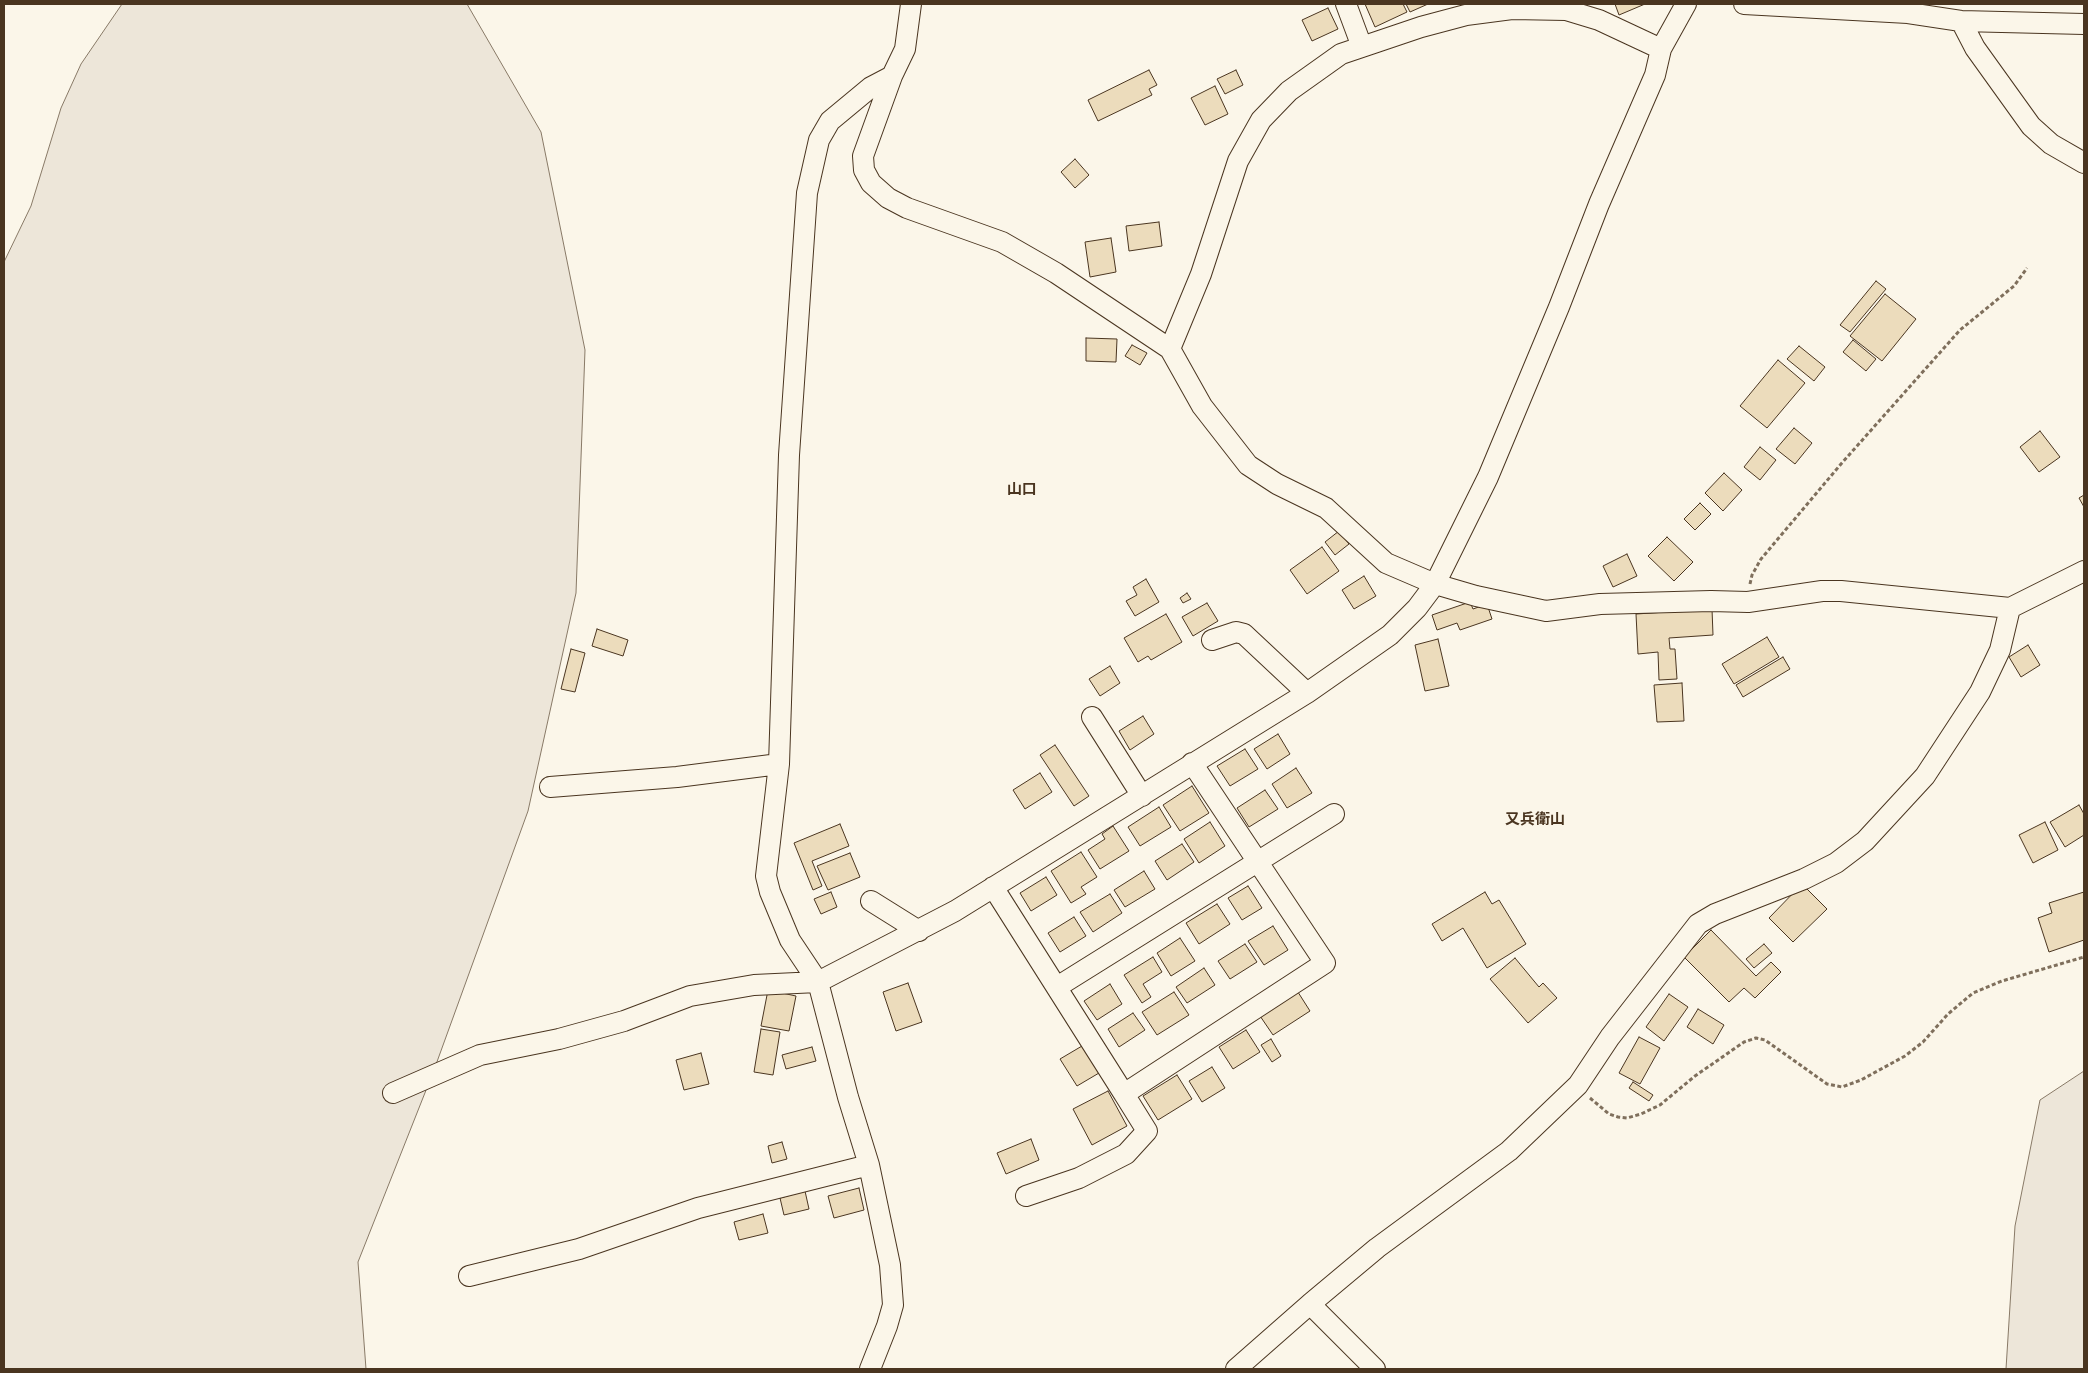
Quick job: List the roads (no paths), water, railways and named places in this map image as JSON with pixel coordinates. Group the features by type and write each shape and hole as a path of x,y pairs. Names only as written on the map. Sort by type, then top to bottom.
{"street":[{"path":"912,4 905,49 892,76 862,156 864,170 871,183 888,198 907,208 1002,242 1056,274 1170,349 1202,406 1248,465 1277,484 1326,508 1386,562 1435,584 1546,611 1600,604 1710,601 1748,602 1822,591 1841,591 2010,608 2084,571"},
{"path":"1346,4 1362,47"},
{"path":"393,1093 480,1055 559,1039 624,1021 690,996 754,985 818,982 955,911 1307,693 1390,635 1418,608 1435,584 1488,477 1559,307 1599,204 1655,75 1660,49 1686,4"},
{"path":"1744,4 1908,13 1961,21 2084,24"},
{"path":"1170,349 1201,274 1238,161 1261,120 1289,91 1341,54 1464,9 1566,10 1599,20 1660,49"},
{"path":"1961,21 1975,48 2031,126 2051,144 2084,162"},
{"path":"870,1369 893,1305 890,1265 869,1165 848,1097 818,982 790,940 770,892 766,876 779,764 789,455 807,193 819,140 830,121 871,87 892,76"},
{"path":"1236,1369 1377,1248 1509,1151 1578,1085 1610,1037 1698,924 1716,914 1804,879 1836,863 1865,841 1925,776 1980,692 2000,650 2010,608"},
{"path":"1212,640 1236,632 1244,634 1307,693"},
{"path":"1092,717 1142,796"},
{"path":"1124,1094 1325,963 1192,763"},
{"path":"550,787 677,776 779,764"},
{"path":"1057,987 1334,814"},
{"path":"993,887 1147,1131 1126,1154 1080,1178 1026,1196"},
{"path":"871,902 919,931"},
{"path":"469,1276 579,1249 698,1208 869,1165"},
{"path":"1310,1304 1375,1369"}],"district":[{"name":"山口","path":"1022,490"},
{"name":"又兵衛山","path":"1535,820"}]}
